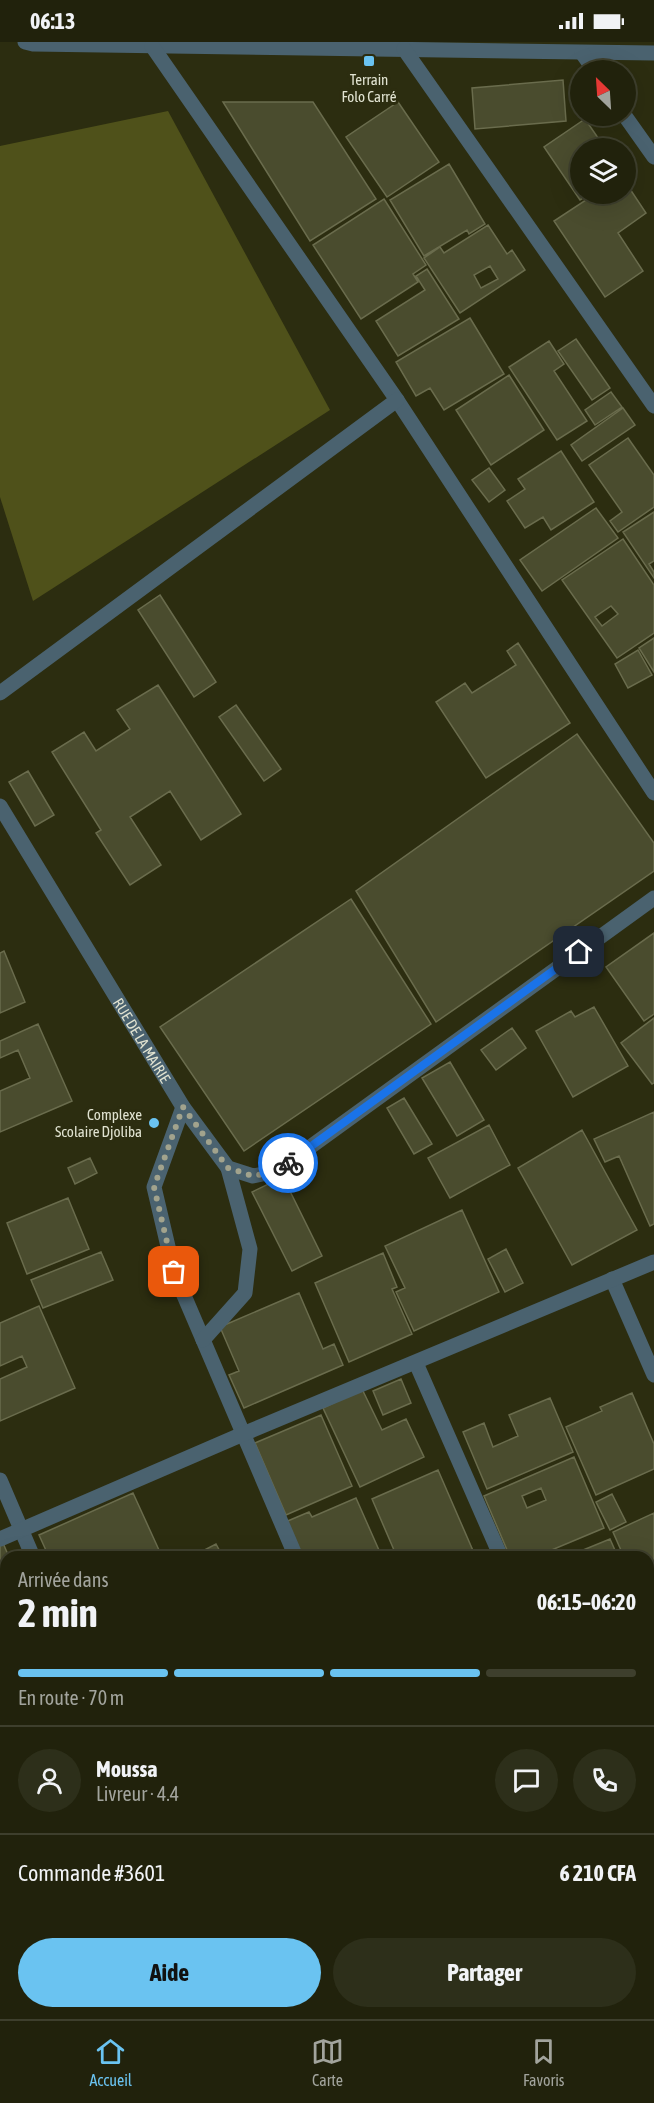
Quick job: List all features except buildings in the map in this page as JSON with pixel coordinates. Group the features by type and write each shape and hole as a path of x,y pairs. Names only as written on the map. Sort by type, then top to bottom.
{"street":[{"path":"30,43 152,46 319,45 404,49 584,48 654,53"},
{"path":"152,46 397,400 654,792"},
{"path":"404,49 654,406"},
{"path":"633,126 654,157"},
{"path":"0,693 397,400"},
{"name":"RUE DE LA MAIRIE","path":"0,806 183,1107 228,1168"},
{"path":"228,1168 253,1176 277,1171 654,898"},
{"path":"183,1107 154,1187 174,1272 293,1551"},
{"path":"203,1340 244,1293 250,1249 228,1168"},
{"path":"0,1539 243,1434 654,1262"},
{"path":"612,1279 654,1375"},
{"path":"416,1362 498,1551"},
{"path":"0,1480 30,1551"}],"shaded area":[{"path":"168,111 330,410 33,601 0,497 0,146"}],"way so far":[{"path":"174,1272 154,1187 183,1107 228,1168 253,1176 277,1171 288,1163"}],"place":[{"name":"Terrain Folo Carré","path":"369,61"},
{"name":"Complexe Scolaire Djoliba","path":"154,1123"}],"route":[{"path":"288,1163 579,952"}]}
